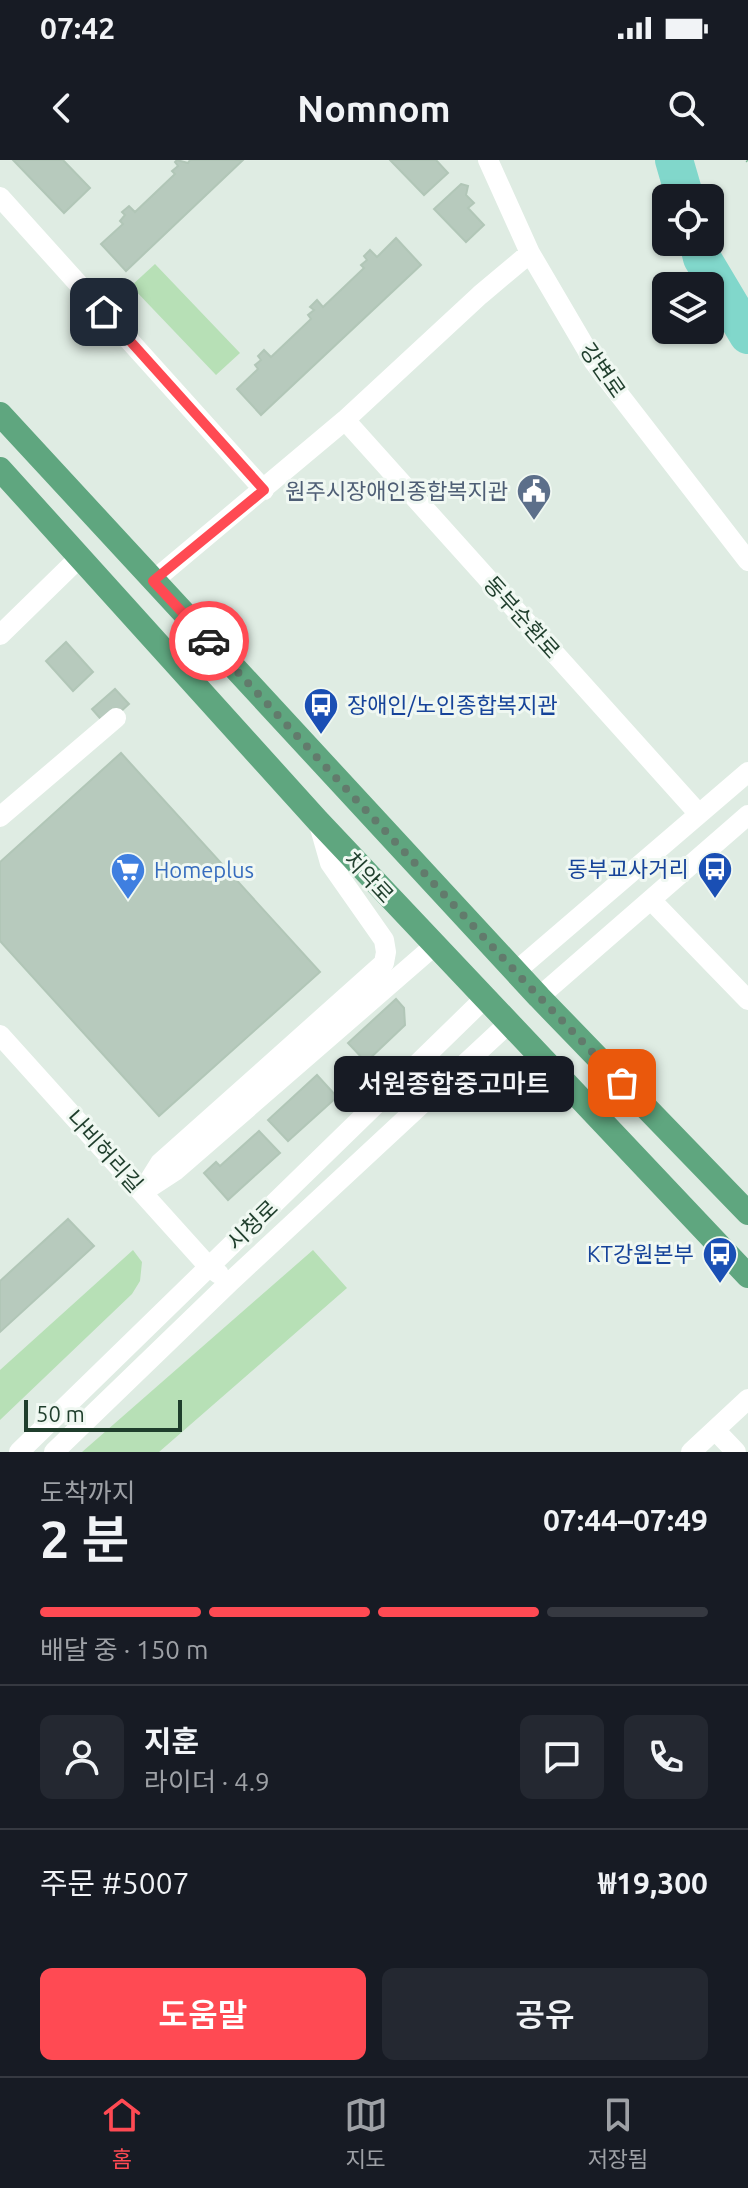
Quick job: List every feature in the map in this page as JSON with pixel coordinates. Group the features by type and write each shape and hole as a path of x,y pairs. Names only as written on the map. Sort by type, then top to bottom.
{"main road":[{"name":"치악로","path":"0,414 515,972 746,1206"},
{"name":"치악로","path":"0,469 318,821 748,1276"},
{"path":"486,997 515,972"},
{"path":"510,1022 539,997"}],"street":[{"name":"강변로","path":"488,160 530,253 594,362 748,561"},
{"path":"0,197 264,490"},
{"path":"153,581 345,420 530,253"},
{"name":"동부순환로","path":"345,420 699,814"},
{"path":"0,635 80,557"},
{"path":"0,817 116,718"},
{"path":"515,972 748,772"},
{"path":"539,997 748,815"},
{"path":"142,1192 160,1163 384,963 384,940 330,863 318,821"},
{"path":"651,900 748,1000"},
{"path":"142,1192 175,1171 434,946"},
{"name":"시청로","path":"19,1452 486,997"},
{"name":"시청로","path":"54,1452 230,1282 510,1022"},
{"name":"나비허리길","path":"0,1035 209,1267 230,1282"},
{"path":"691,1452 748,1399"},
{"path":"715,1430 736,1452"}],"green space":[{"path":"155,264 240,353 216,375 131,286"},
{"path":"133,1250 142,1262 140,1281 132,1294 0,1420 0,1370"},
{"path":"313,1250 347,1288 159,1452 82,1452"}],"building":[{"path":"13,160 63,160 90,188 64,213"},
{"path":"177,160 188,163 190,160 243,160 126,271 101,244 123,224 120,221 125,215 122,212 129,206 135,212 175,174 172,171 178,166"},
{"path":"390,160 436,160 448,173 424,195"},
{"path":"461,184 468,186 466,195 474,203 468,208 484,225 466,242 434,209"},
{"path":"396,238 421,265 261,415 237,389 258,369 255,365 261,360 258,356 264,350 271,357 311,319 308,315 314,310 310,307 317,300 323,307 364,268 361,265 367,260 364,256 370,250 377,257"},
{"path":"66,642 93,672 73,691 46,661"},
{"path":"115,689 129,704 106,725 92,709"},
{"name":"Homeplus","path":"121,753 320,972 159,1116 0,941 0,862"},
{"path":"396,999 404,1008 405,1025 366,1062 348,1043"},
{"path":"317,1075 337,1097 288,1141 268,1120"},
{"path":"259,1131 280,1153 228,1200 204,1173 216,1162 220,1166"},
{"path":"68,1219 94,1246 0,1332 0,1281"}],"waterway":[{"path":"674,160 681,184"},
{"path":"702,256 748,335"}],"way so far":[{"path":"209,641 622,1083"}],"place":[{"name":"원주시장애인종합복지관","path":"534,522"},
{"name":"장애인/노인종합복지관","path":"321,736"},
{"name":"동부교사거리","path":"715,900"},
{"name":"Homeplus","path":"128,901"},
{"name":"서원종합중고마트","path":"622,1083"},
{"name":"KT강원본부","path":"720,1285"}],"route":[{"path":"104,312 264,490 153,581 209,641"}]}
